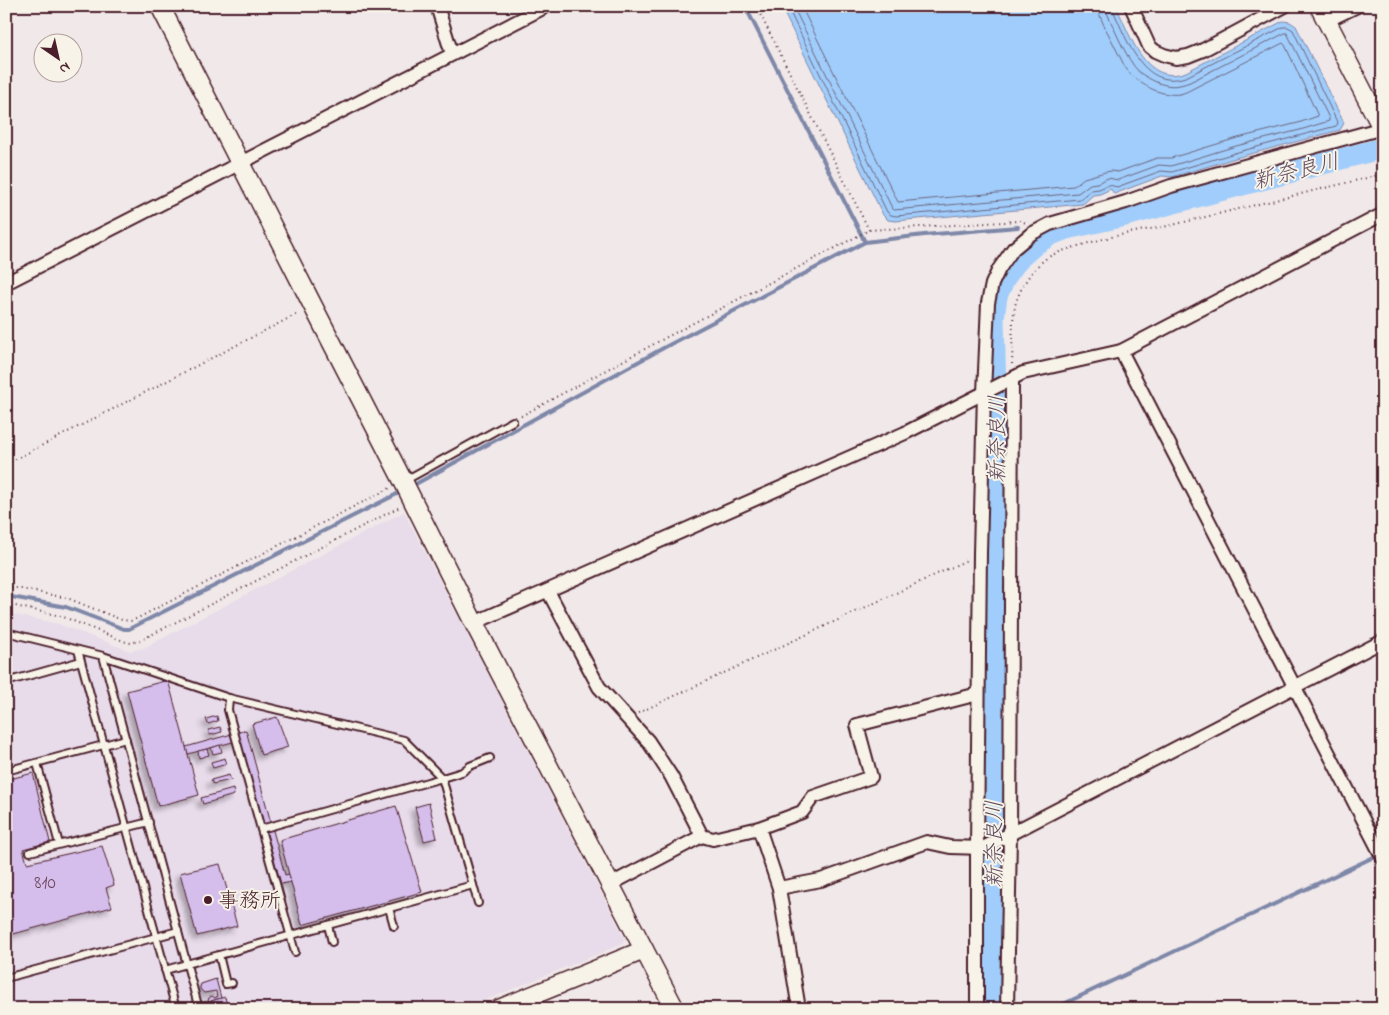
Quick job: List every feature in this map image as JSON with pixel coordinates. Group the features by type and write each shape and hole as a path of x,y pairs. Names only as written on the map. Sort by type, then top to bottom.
{"street":[{"path":"160,6 474,623 675,1009"},
{"path":"437,6 452,54"},
{"path":"6,283 547,6"},
{"path":"1131,6 1149,46 1164,55 1176,58 1203,50 1285,6"},
{"path":"977,1009 980,848 978,694 980,553 987,391 988,303 992,284 999,269 1013,249 1041,228 1171,186 1382,129 1323,14 1357,6"},
{"path":"474,623 904,433 1023,373 1121,351 1383,214"},
{"path":"1121,351 1383,858"},
{"path":"1007,1009 1006,835 1010,380"},
{"path":"548,591 599,687 648,741 671,776 702,836"},
{"path":"779,888 821,880 927,842 950,848 980,848 1383,641"},
{"path":"611,884 702,836 713,839 759,828 802,812 813,797 872,777 858,725 978,694"},
{"path":"759,828 779,888 799,1009"},
{"path":"499,1009 644,950"}],"lane":[{"path":"403,481 513,421"},
{"path":"6,632 103,656 229,698 404,740 442,778 478,903"},
{"path":"78,650 176,1009"},
{"path":"103,656 199,1009"},
{"path":"6,682 81,661"},
{"path":"229,698 228,710 295,952"},
{"path":"6,771 126,739"},
{"path":"261,829 462,772 470,766 490,758"},
{"path":"38,762 59,844"},
{"path":"30,852 149,822"},
{"path":"166,970 473,885"},
{"path":"389,908 394,926"},
{"path":"328,925 332,942"},
{"path":"6,978 178,931"},
{"path":"218,955 226,984 232,982"}],"path":[{"path":"756,6 869,230"},
{"path":"1010,380 1013,319 1016,302 1024,284 1044,260 1060,252 1111,236 1186,222 1383,174"},
{"path":"513,421 869,230 1020,221 1041,228"},
{"path":"6,464 312,306"},
{"path":"6,586 67,598 122,620 132,621 403,481"},
{"path":"6,604 61,616 126,642 136,642 413,500"},
{"path":"627,718 980,553"}],"shaded area":[{"path":"404,512 625,939 622,944 464,1009 6,1009 6,613 58,624 130,651 144,648"}],"water":[{"path":"782,6 1116,6 1133,43 1141,55 1160,72 1172,75 1186,72 1283,21 1290,22 1296,26 1344,123 1340,130 1172,177 1162,176 1114,194 1111,189 1093,195 1083,204 895,221 888,220 883,215"}],"building":[{"path":"168,680 199,795 158,806 127,691"},
{"path":"217,716 218,721 208,724 206,719"},
{"path":"277,717 288,747 261,755 252,724"},
{"path":"220,727 222,732 210,735 208,730"},
{"path":"246,730 285,875 289,874 291,882 281,884 240,740 188,754 186,747"},
{"path":"220,745 222,752 213,754 211,748"},
{"path":"207,749 209,755 199,758 198,751"},
{"path":"225,758 227,764 213,768 211,762"},
{"path":"33,773 50,842 23,849 27,863 102,846 114,885 106,888 112,907 6,936 6,780"},
{"path":"229,775 231,780 213,784 211,780"},
{"path":"233,789 234,795 203,804 201,798"},
{"path":"429,803 437,838 424,841 415,807"},
{"path":"396,806 422,892 302,925 280,840"},
{"name":"事務所","path":"220,864 237,926 197,936 180,873"},
{"path":"216,979 221,998 210,1003 208,1001 209,998 212,996 217,997 216,991 204,993 200,987 201,984"},
{"path":"225,997 227,1005 214,1008 211,1001"},
{"path":"236,1003 238,1009 214,1009 214,1008"}],"waterway":[{"path":"745,6 865,242"},
{"name":"新奈良川","path":"991,1009 996,395 994,318 997,296 1005,278 1021,257 1036,244 1066,229 1121,217 1383,148"},
{"path":"1243,173 1246,184"},
{"path":"412,486 667,346 865,242 1018,227"},
{"path":"6,596 66,607 124,629 129,629 399,493"},
{"path":"1053,1009 1378,855"}],"place":[{"name":"事務所","path":"208,900"}]}
